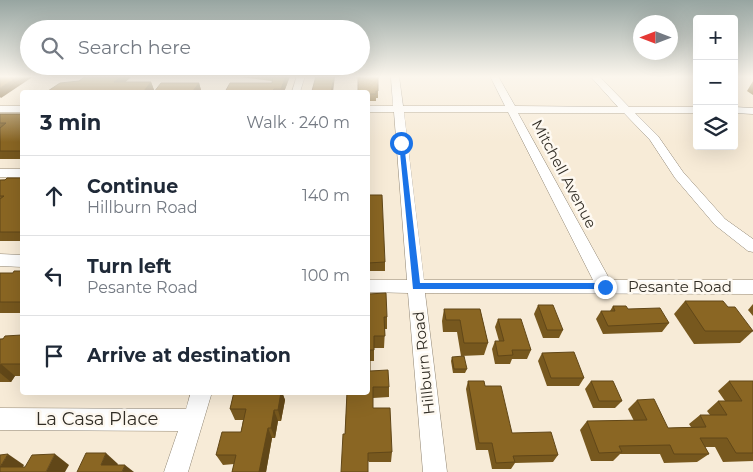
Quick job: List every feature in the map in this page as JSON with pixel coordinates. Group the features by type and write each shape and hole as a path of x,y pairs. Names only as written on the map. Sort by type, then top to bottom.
{"street":[{"name":"Hillburn Road","path":"397,98 435,472"},
{"name":"Mitchell Avenue","path":"506,98 605,287"},
{"path":"615,98 654,138 690,188 720,222 753,247"},
{"path":"0,109 20,109"},
{"path":"370,110 693,110"},
{"path":"738,110 753,110"},
{"path":"0,173 20,173"},
{"path":"0,260 20,260"},
{"name":"Pesante Road","path":"370,286 753,287"},
{"path":"176,472 201,395"},
{"name":"La Casa Place","path":"0,419 193,420"}],"building":[{"path":"0,114 20,114 20,151 0,151 0,128 6,123 0,123"},
{"path":"7,178 20,178 20,232 0,232 0,199 4,196 0,196 0,180"},
{"path":"370,195 382,195 385,262 370,263"},
{"path":"14,271 20,271 20,302 0,302 0,273 13,273"},
{"path":"386,293 387,317 384,317 385,336 374,336 374,350 370,350 370,294"},
{"path":"685,301 723,301 728,307 735,307 753,331 705,331"},
{"path":"538,305 553,305 563,330 547,330"},
{"path":"613,306 626,306 628,309 660,308 669,323 608,326 601,311 615,311"},
{"path":"444,309 480,309 488,343 464,343 460,320 446,320"},
{"path":"498,319 521,319 531,350 512,350 513,355 498,356 495,341 504,341"},
{"path":"20,335 20,364 1,364 0,366 0,339 3,339 5,336"},
{"path":"574,352 584,378 551,378 542,353"},
{"path":"464,356 467,369 454,369 452,357"},
{"path":"388,370 389,387 373,387 373,408 390,408 392,452 368,453 368,472 341,472 343,434 345,434 347,395 370,395 370,371"},
{"path":"468,381 484,381 485,386 501,386 512,433 551,432 558,455 513,456 515,462 496,463 492,443 479,443"},
{"path":"591,381 613,381 622,401 599,401"},
{"path":"729,381 753,381 753,453 736,453 727,438 700,438 709,454 674,454 670,445 619,446 622,452 599,453 587,421 647,420 637,400 654,399 668,428 706,427 700,415 727,415 718,401 742,401"},
{"path":"233,395 280,395 278,410 274,410 271,428 268,428 259,472 232,472 236,455 216,455 222,432 241,432 246,409 230,409"},
{"path":"86,453 106,453 101,465 125,465 122,472 77,472"},
{"path":"8,454 0,467 0,455"},
{"path":"55,454 46,472 0,472 0,467 25,467 32,455"}],"route":[{"path":"401,143 416,286 605,287"}]}
